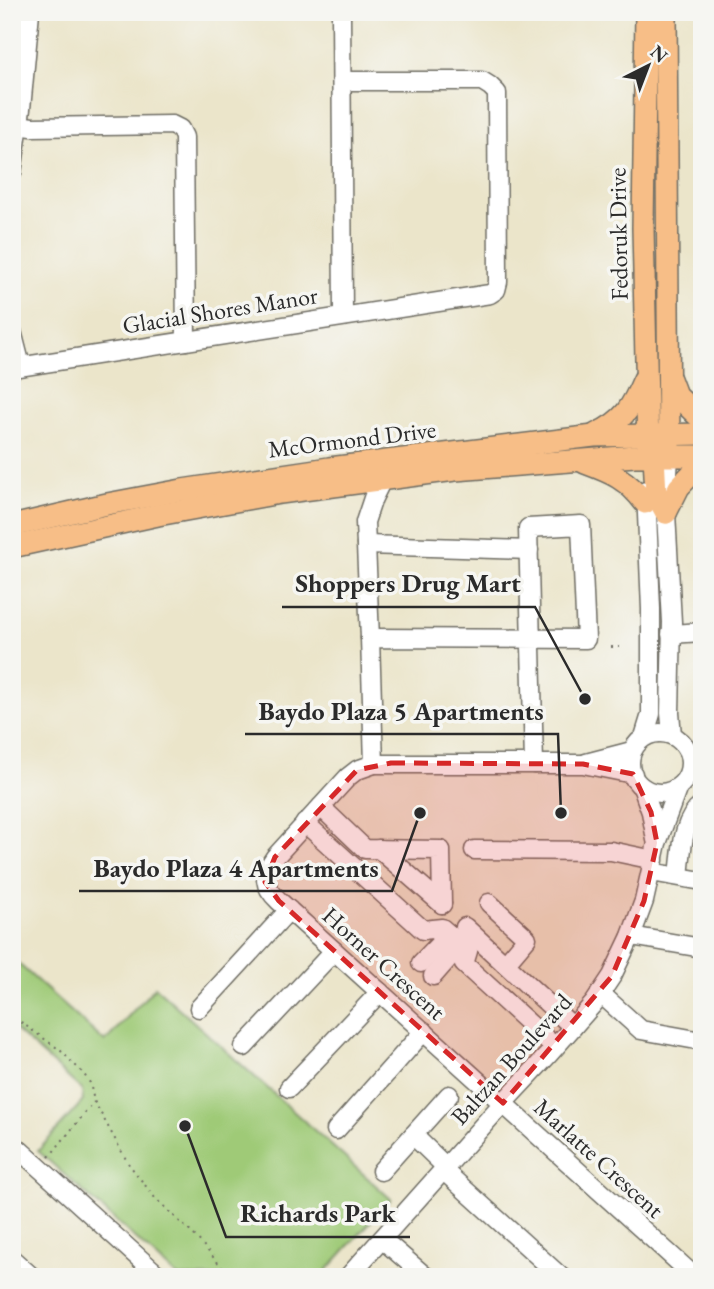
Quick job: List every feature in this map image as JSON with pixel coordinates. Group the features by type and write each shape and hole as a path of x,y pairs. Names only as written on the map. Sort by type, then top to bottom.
{"main road":[{"name":"Fedoruk Drive","path":"646,12 643,228 658,372"},
{"name":"Fedoruk Drive","path":"666,12 656,495 666,513"},
{"path":"594,436 615,425 629,411 658,372 676,395 702,420"},
{"name":"McOrmond Drive","path":"12,547 158,515 280,493 455,470 579,461 658,447 702,434"},
{"name":"McOrmond Drive","path":"12,526 107,504 233,481 594,436 702,456"},
{"path":"579,461 618,475 634,488 645,503"},
{"path":"666,513 679,487 702,463"}],"street":[{"path":"12,173 30,12"},
{"name":"Glacial Shores Manor","path":"17,367 343,316 341,12"},
{"path":"342,81 482,81 497,93 498,269 496,290 490,294 343,316"},
{"path":"19,125 172,125 180,129 184,137 186,341"},
{"path":"12,331 17,367"},
{"path":"637,780 630,760 650,713 651,609 645,503 658,447"},
{"path":"382,480 365,522 374,764 583,764 637,780 660,793 689,779 694,751 672,735 653,733 638,744 583,764"},
{"path":"666,513 672,735"},
{"path":"370,638 532,639 586,639 580,525 528,528 532,639 534,764"},
{"path":"366,545 529,550"},
{"path":"671,634 702,632"},
{"name":"Horner Crescent","path":"374,764 356,769 305,823 267,867 265,882 271,893 289,910 503,1103"},
{"name":"Baltzan Boulevard","path":"348,1277 573,1027 612,976 644,901 654,858 689,779"},
{"name":"Baltzan Boulevard","path":"637,780 652,813 654,858"},
{"path":"680,876 688,822 702,805"},
{"path":"321,807 365,849 379,849"},
{"path":"305,823 423,930 442,928 505,964 573,1027"},
{"path":"474,850 611,851 654,858 680,876 702,881"},
{"path":"489,903 527,938 505,964"},
{"path":"199,1008 289,910"},
{"path":"427,969 458,935"},
{"path":"458,935 468,951 464,964 555,1047"},
{"path":"631,936 702,948"},
{"path":"244,1047 334,951"},
{"path":"289,1088 380,992"},
{"path":"600,993 641,1030 702,1041"},
{"path":"336,1130 424,1031"},
{"path":"381,1171 449,1095"},
{"name":"Marlatte Crescent","path":"503,1103 695,1277"},
{"path":"413,1135 445,1169 561,1277"},
{"path":"12,1143 160,1277"},
{"path":"382,1239 426,1277"},
{"path":"12,1259 32,1277"}],"path":[{"path":"611,647 622,647"},
{"path":"12,1011 23,1023 73,1062 90,1083 94,1101 128,1163 155,1198 197,1238 230,1277"},
{"path":"46,1160 94,1101"}],"highlighted area":[{"path":"391,763 583,764 633,774 651,812 657,843 644,901 612,976 503,1103 279,901 265,882 275,857 357,770"}],"green space":[{"path":"12,958 105,1042 155,987 391,1199 321,1277 178,1277 38,1151 83,1101 82,1090 12,1027"}],"place":[{"name":"Shoppers Drug Mart","path":"585,699"},
{"name":"Baydo Plaza 4 Apartments","path":"420,813"},
{"name":"Baydo Plaza 5 Apartments","path":"561,813"},
{"name":"Richards Park","path":"185,1126"}]}
